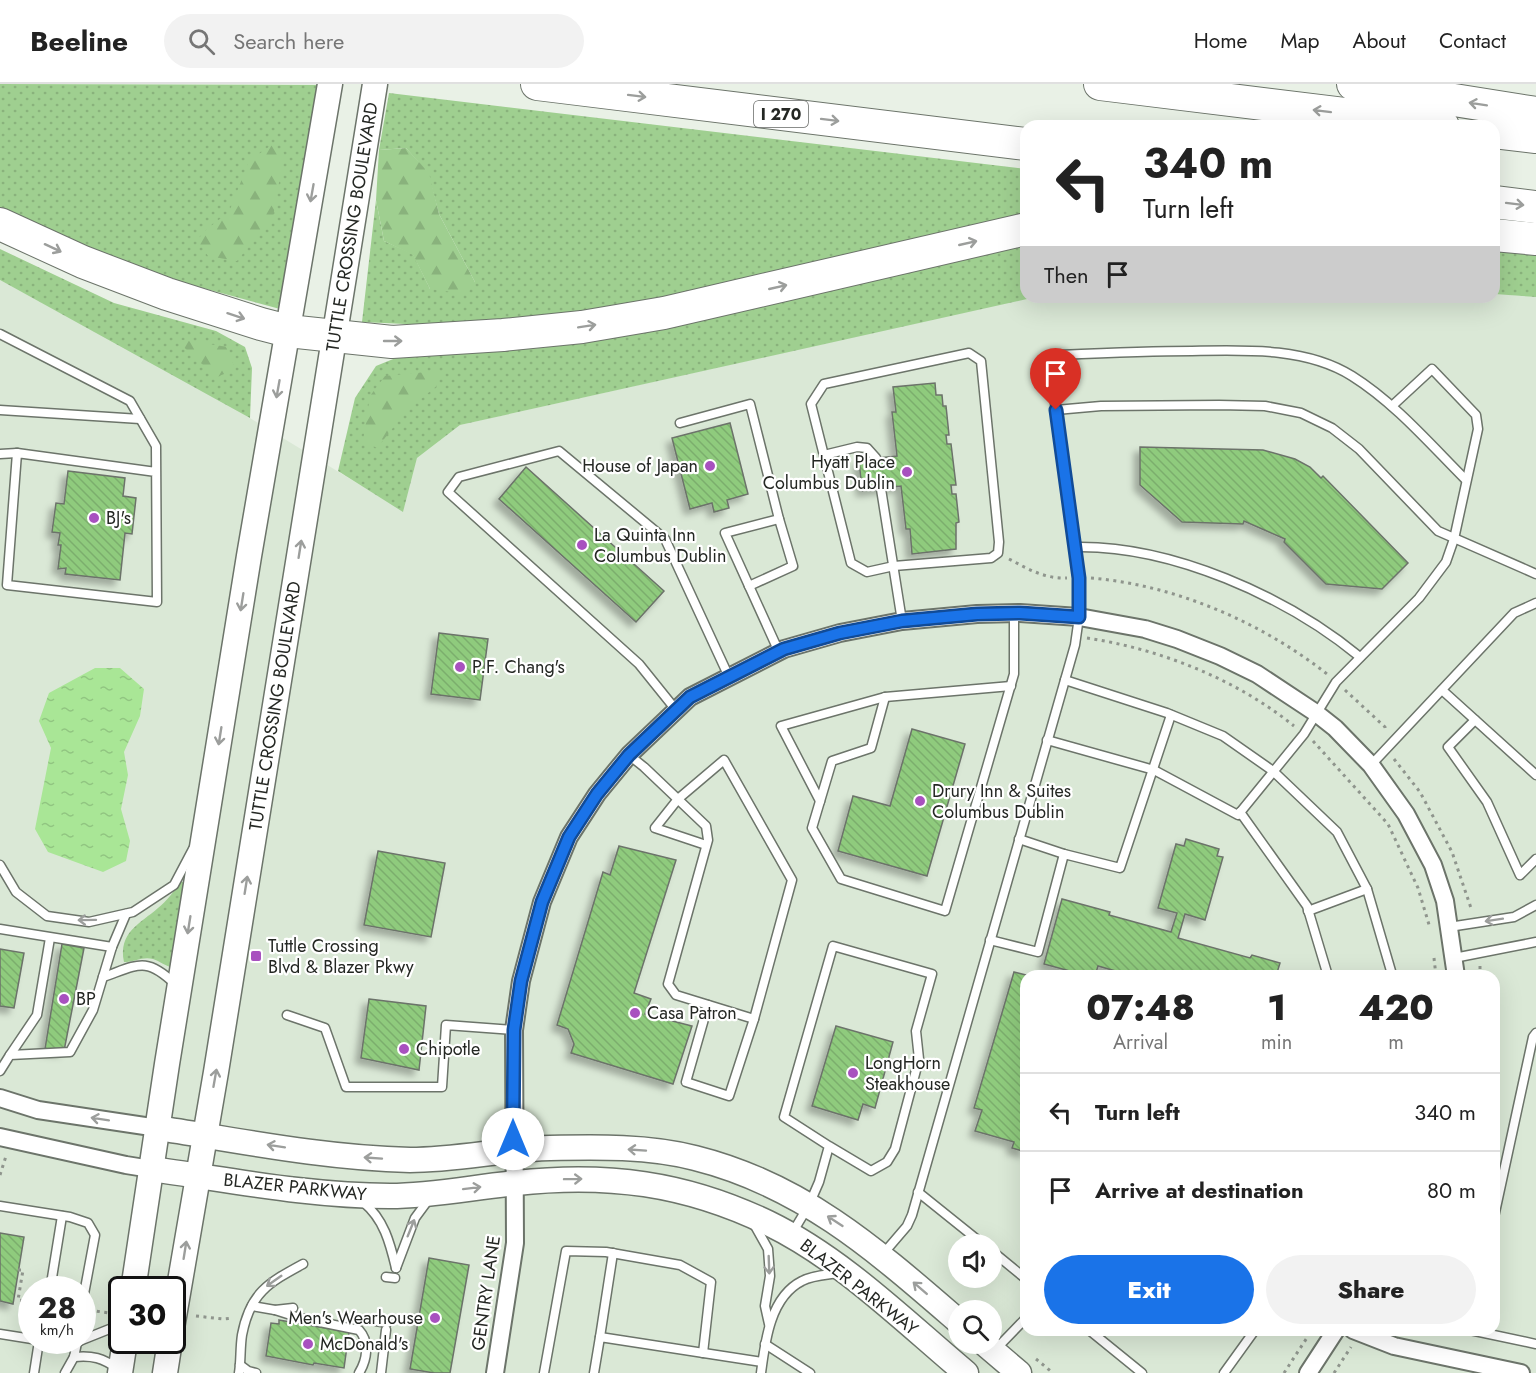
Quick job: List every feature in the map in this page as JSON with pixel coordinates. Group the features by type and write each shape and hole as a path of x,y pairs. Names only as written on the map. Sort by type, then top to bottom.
{"highway":[{"name":"I 270","path":"537,84 1020,143"},
{"path":"1100,84 1394,120"},
{"path":"1353,84 1536,113"},
{"path":"1500,133 1536,138"},
{"path":"1500,203 1536,207"},
{"path":"0,224 83,262 167,294 288,331 392,342 582,327 664,313 1020,230"},
{"path":"1500,236 1536,239"}],"main road":[{"path":"135,1276 179,988 330,84"},
{"name":"TUTTLE CROSSING BOULEVARD","path":"180,1276 375,84"},
{"name":"BLAZER PARKWAY","path":"158,1128 334,1155 378,1159 413,1160 549,1148 634,1149 684,1156 718,1165 767,1183 836,1221 882,1256 948,1312"},
{"name":"BLAZER PARKWAY","path":"151,1169 301,1191 356,1195 393,1196 435,1193 514,1183 590,1178 629,1180 684,1191 747,1213 791,1235 846,1272 966,1373"},
{"path":"120,1372 123,1354"},
{"path":"996,1354 1019,1373"}],"street":[{"name":"GENTRY LANE","path":"495,1373 515,1243 514,1030 521,981 531,938 547,891 569,837 597,794 629,755 690,697 779,652 840,633 902,621 1014,613 1079,617 1145,629 1177,639 1257,674 1335,728 1371,765 1407,814 1433,865 1445,901 1455,970"},
{"name":"BLAZER PARKWAY","path":"0,1098 38,1110 158,1128"},
{"name":"BLAZER PARKWAY","path":"0,1137 151,1169"},
{"path":"1308,1373 1332,1336"},
{"path":"1368,1336 1394,1346 1521,1373"}],"lane":[{"path":"0,334 130,400 156,446 157,602 7,585 17,453"},
{"path":"882,1256 907,1227 1075,645 1079,617 1079,578 1050,367 1060,355 1192,351 1283,354 1321,362 1351,376 1392,406 1466,480"},
{"path":"969,353 981,361 999,542 998,552 991,558 894,566 867,572 851,563 811,404 824,384 969,353"},
{"path":"1047,740 1154,770 1238,815 1304,734 1336,682 1419,598 1446,562 1455,539 1478,429 1476,415 1432,369 1392,406"},
{"path":"680,423 750,404 793,566 749,586"},
{"path":"1056,410 1101,406 1219,405 1265,406 1302,413 1332,428 1359,449 1437,531 1536,574"},
{"path":"0,410 140,419"},
{"path":"824,455 857,447 867,448 876,458"},
{"path":"676,710 639,664 448,492 459,477 559,451 665,539 729,677"},
{"path":"0,454 17,453 156,472"},
{"path":"881,489 902,621"},
{"path":"779,519 725,534 779,652"},
{"path":"1075,548 1102,547 1138,552 1220,577 1272,600 1309,621 1360,657"},
{"path":"1371,765 1514,613 1536,603"},
{"path":"885,697 871,747 832,761 812,828 841,879 945,911 1014,674 1014,613"},
{"path":"1065,680 1171,715 1223,736 1274,771 1337,832 1367,889 1391,970"},
{"path":"820,801 781,726 885,697 1011,686"},
{"path":"1442,690 1536,775"},
{"path":"1019,839 1064,854 1120,868 1171,715"},
{"path":"1475,720 1448,747 1487,802 1520,875 1536,859"},
{"path":"629,755 706,826 706,846 668,984 676,995 754,1019"},
{"path":"706,846 655,828 678,799 723,760 792,880 754,1019 729,1096 686,1082 708,1005"},
{"path":"1240,812 1308,911 1326,970"},
{"path":"0,865 16,892 47,916 88,922 133,912 174,885 206,825"},
{"path":"990,940 1038,952 1064,854"},
{"path":"1308,911 1367,889"},
{"path":"1449,927 1514,917 1536,906"},
{"path":"10,1055 70,1052 93,1010 112,947 126,914"},
{"path":"0,929 112,947"},
{"path":"0,1071 36,1015 50,938"},
{"path":"1454,958 1536,942"},
{"path":"833,946 932,974 916,1031 919,1059 895,1149 887,1162 871,1171 829,1146 784,1118 833,946"},
{"path":"103,976 138,964 151,966 163,973 179,988"},
{"path":"287,1016 325,1028 346,1087 442,1087 446,1025 514,1030"},
{"path":"1500,1189 1533,1036 1536,1033"},
{"path":"791,1235 809,1205 819,1182 829,1146"},
{"path":"918,1192 970,1234"},
{"path":"356,1195 375,1211 379,1218 391,1245 396,1268 415,1218 435,1193"},
{"path":"0,1206 62,1216 88,1223 95,1235 87,1276"},
{"path":"747,1213 768,1249 770,1276 765,1306 769,1324"},
{"path":"52,1276 62,1216"},
{"path":"544,1373 566,1251 613,1253 680,1265 711,1282 703,1353"},
{"path":"594,1373 613,1253"},
{"path":"1002,1260 1020,1275"},
{"path":"256,1373 239,1369 246,1319 258,1293 272,1281 303,1264"},
{"path":"761,1373 769,1324 782,1299 791,1288 813,1276 846,1272"},
{"path":"386,1277 395,1278"},
{"path":"252,1306 359,1330 365,1336 366,1350 364,1364 359,1373"},
{"path":"275,1310 293,1308"},
{"path":"376,1321 387,1327 381,1373"},
{"path":"1002,1337 1020,1323"},
{"path":"0,1334 18,1337"},
{"path":"1096,1336 1142,1373"},
{"path":"1224,1373 1251,1336"},
{"path":"1498,1336 1536,1344"},
{"path":"600,1337 762,1362"},
{"path":"765,1344 810,1373"},
{"path":"34,1373 37,1354"},
{"path":"65,1373 75,1354"},
{"path":"74,1357 96,1357 106,1360 120,1372"}],"path":[{"path":"1480,965 1480,970"},
{"path":"0,1175 6,1156"},
{"path":"18,1270 23,1270 22,1276"},
{"path":"1284,1373 1308,1336"},
{"path":"1334,1373 1355,1336"}],"shaded area":[{"path":"0,280 222,401 403,511 417,458 460,425 1010,302 1020,300 1020,303 1500,303 1500,294 1536,297 1536,1373 0,1373"}],"green space":[{"path":"0,84 317,85 280,309 155,275 72,244 0,208"},
{"path":"389,93 1020,168 1020,223 669,299 556,317 469,327 362,322 376,200 384,241 413,254 430,289 475,282 439,214 428,173 406,148 379,150"},
{"path":"273,144 284,154 273,217 237,261 208,256 197,240 229,212 249,161"},
{"path":"406,148 429,173 439,214 475,282 467,294 430,289 413,255 384,241 376,200 379,150"},
{"path":"1020,241 1020,301 460,425 417,458 403,512 338,471 355,398 376,366 403,355 540,348 652,331"},
{"path":"1500,248 1536,252 1536,297 1500,294"},
{"path":"0,249 114,303 216,331 245,347 252,368 250,418 0,280"},
{"path":"175,339 228,347 235,370 216,377"},
{"path":"437,371 438,385 407,410 377,448 363,441 370,396 385,376"},
{"path":"181,882 184,882 171,967 149,958 124,962 124,943 127,936 164,902"}],"water":[{"path":"95,668 120,668 144,689 140,716 124,752 128,775 121,809 130,841 126,861 103,872 48,852 35,829 51,748 39,721 49,693"}],"building":[{"name":"Hyatt Place Columbus Dublin","path":"935,383 936,395 942,395 943,406 946,406 949,435 946,435 947,444 951,444 956,485 951,485 952,494 956,494 959,522 956,523 956,549 912,554 910,529 906,529 901,486 862,491 859,460 897,456 892,412 896,412 893,387"},
{"name":"House of Japan","path":"730,423 748,494 727,500 729,508 714,512 712,503 690,509 672,438"},
{"path":"1140,447 1263,450 1295,459 1310,467 1321,478 1323,476 1408,563 1382,589 1326,584 1284,542 1285,539 1244,521 1243,524 1182,522 1140,485"},
{"name":"La Quinta Inn Columbus Dublin","path":"526,467 664,591 636,622 499,499"},
{"name":"BJ's","path":"68,471 125,478 123,496 136,498 132,534 125,533 120,580 65,574 66,568 58,569 60,533 52,532 56,503 64,504"},
{"name":"P.F. Chang's","path":"439,633 488,639 480,700 431,694"},
{"name":"Drury Inn & Suites Columbus Dublin","path":"912,729 965,744 927,876 838,851 853,796 890,806"},
{"path":"1186,839 1219,849 1217,856 1223,857 1205,920 1185,914 1178,938 1250,958 1252,955 1280,963 1278,970 1112,970 1098,966 1097,970 1066,970 1044,964 1062,899 1171,932 1177,913 1158,908 1176,844 1184,846"},
{"path":"619,846 676,860 634,993 651,999 645,1014 692,1026 673,1084 571,1053 574,1044 568,1029 557,1025 603,872 610,875"},
{"path":"378,851 445,863 431,937 364,925"},
{"name":"BP","path":"62,944 84,948 64,1051 45,1049"},
{"path":"0,949 24,953 14,1008 0,1006"},
{"path":"1014,972 1020,974 1020,1150 1012,1148 1014,1142 975,1131 982,1110 974,1108"},
{"path":"369,999 426,1006 419,1070 361,1058"},
{"name":"LongHorn Steakhouse","path":"836,1026 893,1042 875,1108 863,1104 858,1120 812,1106"},
{"path":"0,1233 24,1237 13,1304 0,1301"},
{"path":"429,1258 469,1265 450,1373 410,1369"},
{"name":"McDonald's","path":"279,1320 349,1332 344,1368 266,1356 271,1323 279,1324"}],"place":[{"name":"House of Japan","path":"710,466"},
{"name":"Hyatt Place Columbus Dublin","path":"907,472"},
{"name":"BJ's","path":"94,518"},
{"name":"La Quinta Inn Columbus Dublin","path":"582,545"},
{"name":"P.F. Chang's","path":"460,667"},
{"name":"Drury Inn & Suites Columbus Dublin","path":"920,801"},
{"name":"Tuttle Crossing Blvd & Blazer Pkwy","path":"256,956"},
{"name":"BP","path":"64,999"},
{"name":"Casa Patron","path":"635,1013"},
{"name":"Chipotle","path":"404,1049"},
{"name":"LongHorn Steakhouse","path":"853,1073"},
{"name":"Men's Wearhouse","path":"435,1318"},
{"name":"McDonald's","path":"308,1344"}],"route":[{"path":"513,1139 514,1030 521,981 542,902 569,837 597,794 629,755 690,697 784,649 840,633 902,621 977,614 1020,613 1079,617 1079,578 1056,410"}]}
